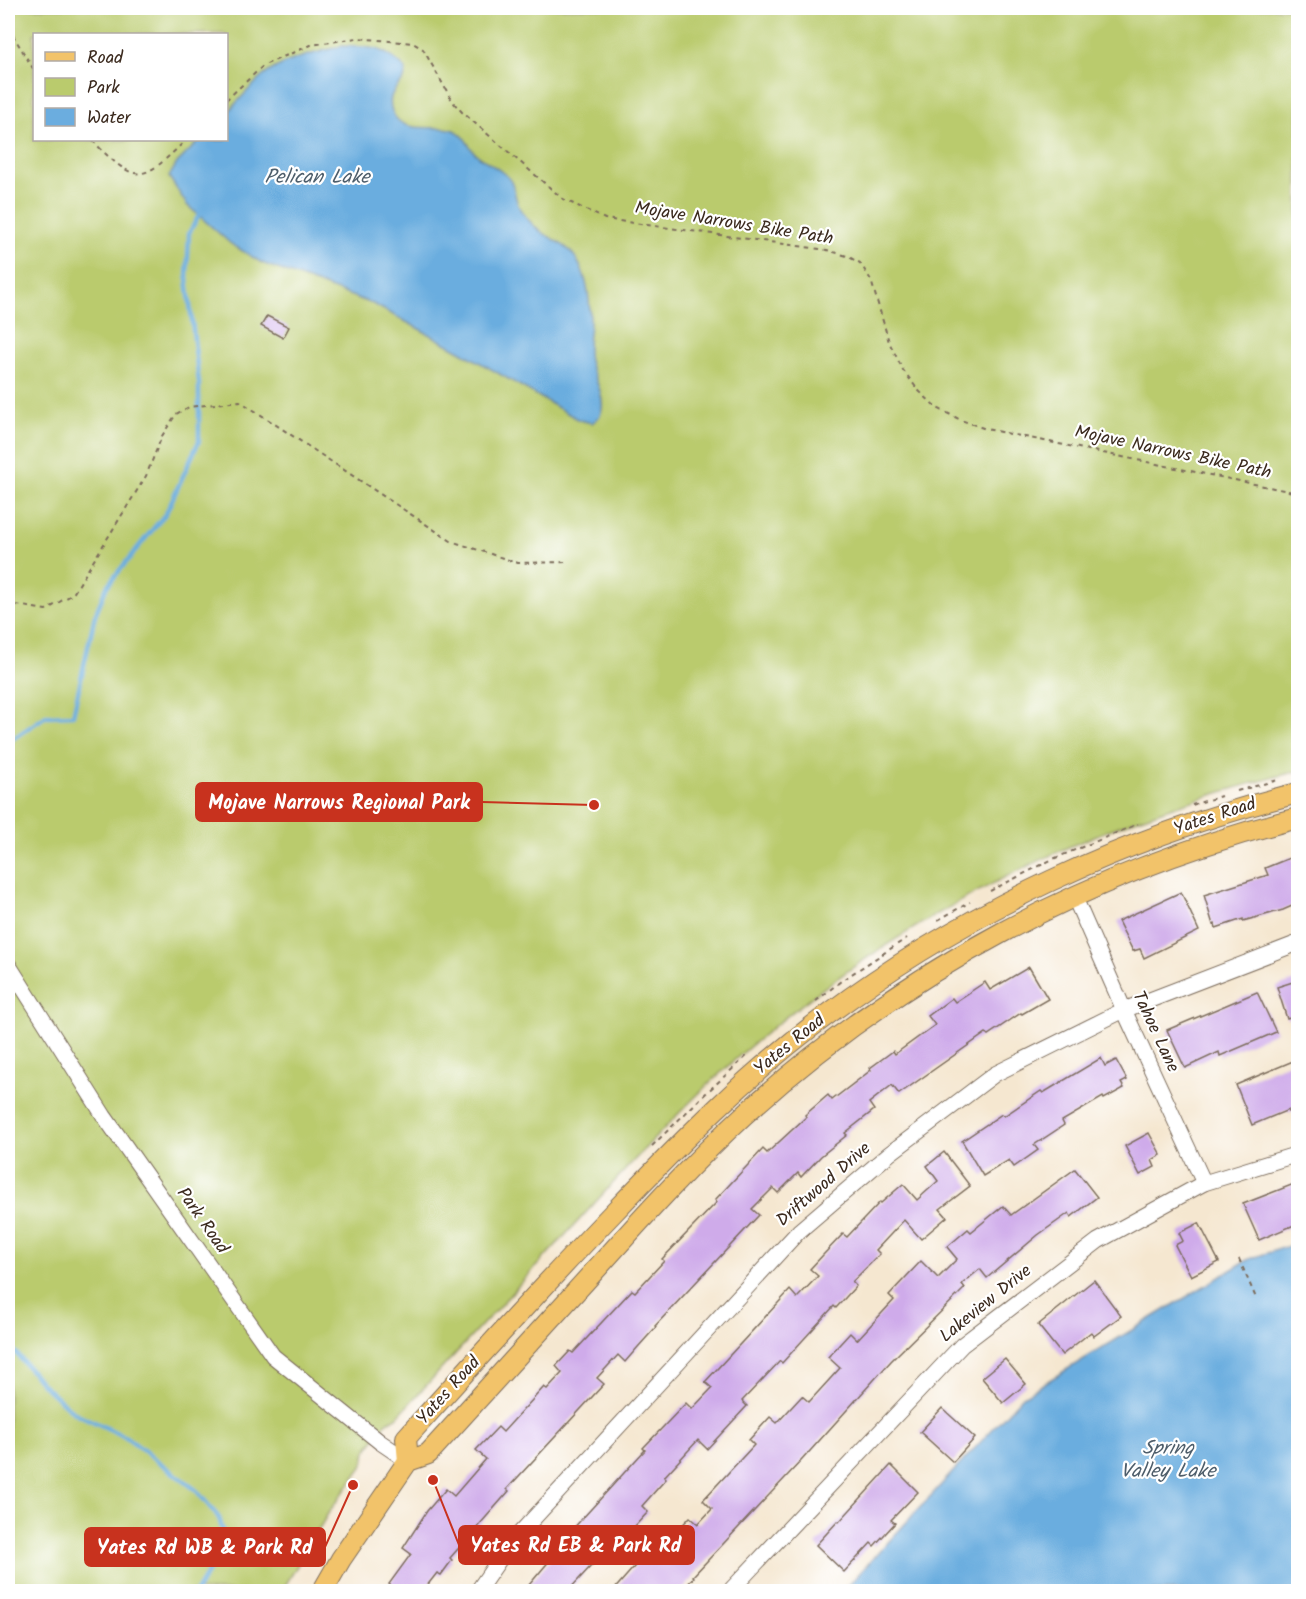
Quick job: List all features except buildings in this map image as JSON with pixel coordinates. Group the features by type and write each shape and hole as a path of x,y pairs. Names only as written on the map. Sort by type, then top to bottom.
{"main road":[{"name":"Yates Road","path":"408,1461 406,1438 559,1269 702,1122 747,1080 826,1016 915,954 1043,884 1137,843 1247,806 1299,793"},
{"name":"Yates Road","path":"322,1592 340,1559 408,1461 428,1454 676,1182 721,1137 837,1037 927,975 990,938 1074,896 1167,857 1299,818"}],"street":[{"name":"Tahoe Lane","path":"1074,896 1204,1183"},
{"name":"Driftwood Drive","path":"477,1592 510,1544 798,1231 889,1154 995,1074 1124,1010 1299,943"},
{"name":"Park Road","path":"8,964 104,1116 273,1356 380,1442 408,1461"},
{"name":"Lakeview Drive","path":"729,1592 962,1345 1098,1241 1204,1183 1299,1154"}],"path":[{"path":"8,27 33,68"},
{"name":"Mojave Narrows Bike Path","path":"228,98 264,65 311,45 357,38 413,43 423,50 453,102 462,112 563,199 588,212 605,219 827,250 860,263 870,280 889,342 903,370 918,390 937,408 986,429 1299,493"},
{"path":"93,141 116,165 135,173 147,172 161,164 185,141"},
{"path":"8,601 17,605 46,610 73,594 146,476 162,436 176,414 189,407 207,403 240,400 451,541 518,563 569,562"},
{"path":"1239,1259 1256,1298"}],"green space":[{"path":"8,8 1298,8 1298,771 1135,820 1040,860 992,884 899,937 811,997 771,1029 673,1119 397,1417 387,1422 366,1451 364,1464 329,1512 282,1591 8,1592"}],"water":[{"name":"Pelican Lake","path":"342,46 362,47 377,49 398,61 406,69 404,80 394,90 390,102 397,119 411,127 446,128 461,134 475,153 508,177 519,207 533,225 574,256 584,275 588,290 590,320 588,356 602,403 598,419 592,423 579,420 373,304 262,263 231,244 187,205 169,177 177,163 199,141 228,141 228,112 249,89 271,70 311,54"},
{"name":"Spring Valley Lake","path":"1298,1243 1298,1591 843,1591 1023,1396 1249,1259"}],"waterway":[{"path":"8,742 46,716 73,715 95,615 107,586 166,513 199,441 199,383 187,278 189,233 199,215"},
{"path":"8,1347 16,1353 41,1383 73,1412 126,1437 196,1490 219,1518 226,1541 196,1592"}],"place":[{"name":"Mojave Narrows Regional Park","path":"594,805"},
{"name":"Yates Rd EB & Park Rd","path":"433,1480"},
{"name":"Yates Rd WB & Park Rd","path":"353,1485"}]}
